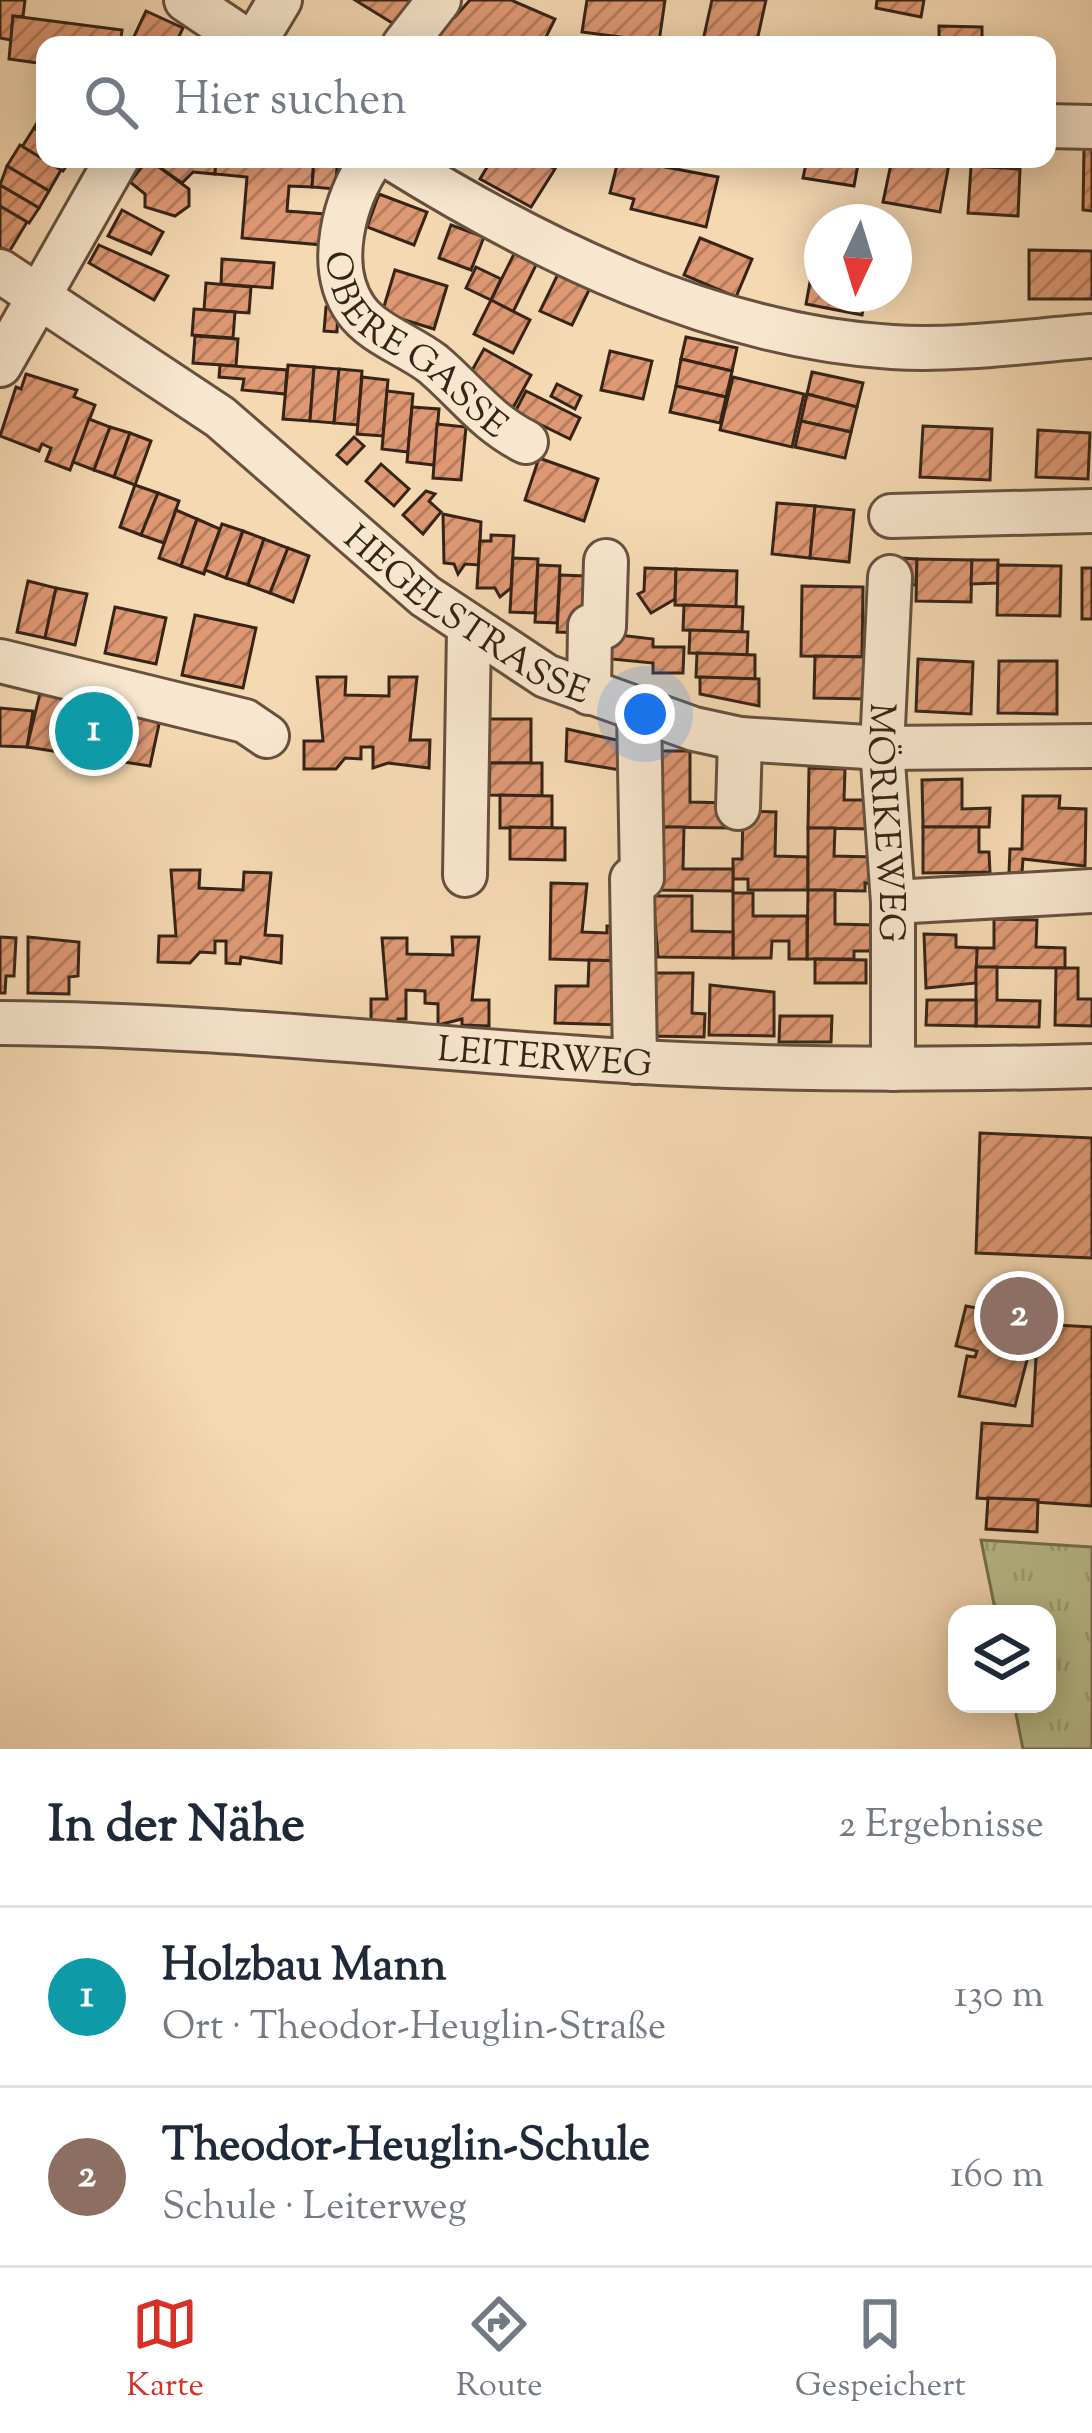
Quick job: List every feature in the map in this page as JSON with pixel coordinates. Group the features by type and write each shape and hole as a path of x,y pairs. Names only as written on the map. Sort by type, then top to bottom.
{"street":[{"path":"186,0 240,36"},
{"path":"258,36 280,0"},
{"path":"411,36 439,0"},
{"path":"1056,126 1092,127"},
{"path":"0,365 34,297 112,168"},
{"name":"OBERE GASSE","path":"366,168 355,183 342,234 344,278 357,313 431,363 499,429 526,442"},
{"path":"408,168 536,239 751,325 889,346 1092,336"},
{"name":"HEGELSTRASSE","path":"0,271 220,417 469,630 546,676 639,711 740,739 882,748 1092,746"},
{"path":"891,516 1092,511"},
{"path":"590,693 590,626 604,627 606,561"},
{"name":"MÖRIKEWEG","path":"890,577 882,748 893,902 893,1069"},
{"path":"465,875 469,630"},
{"path":"0,661 245,721 267,736"},
{"path":"635,1062 632,879 642,878 639,711"},
{"path":"738,808 740,739"},
{"path":"893,902 1092,891"},
{"name":"LEITERWEG","path":"0,1023 282,1032 635,1062 893,1069 1092,1066"}],"green space":[{"path":"981,1540 1092,1547 1092,1749 1023,1749 1016,1713 1056,1713 1056,1605 994,1605"}],"building":[{"path":"0,0 25,0 23,17 13,16 11,40 0,38"},
{"path":"355,0 431,0 410,34"},
{"path":"470,0 511,0 555,19 546,36 429,36 448,12 455,17"},
{"path":"587,0 665,0 660,36 582,32"},
{"path":"712,0 766,0 758,36 704,36"},
{"path":"877,0 924,0 921,17 876,8"},
{"path":"146,11 183,28 179,36 134,36"},
{"path":"13,16 122,30 121,36 36,36 36,63 9,59"},
{"path":"939,26 982,27 982,36 939,36"},
{"path":"34,128 36,129 36,155 22,147"},
{"path":"20,145 36,155 36,168 61,170 49,191 7,166"},
{"path":"1084,148 1092,148 1092,211 1083,210"},
{"path":"7,166 49,191 39,208 0,185"},
{"path":"141,168 160,168 189,189 189,206 175,216 145,207 145,194 130,182"},
{"path":"161,168 215,168 215,174 193,172 182,183"},
{"path":"215,168 313,168 312,187 289,186 287,211 325,214 323,245 242,238 247,177 215,174"},
{"path":"313,168 337,168 335,189 312,187"},
{"path":"487,168 555,169 531,207 480,179"},
{"path":"616,168 670,168 718,177 706,227 631,209 634,199 610,193"},
{"path":"805,168 857,168 854,186 803,178"},
{"path":"890,168 948,168 940,212 883,202"},
{"path":"971,168 1020,169 1018,216 968,213"},
{"path":"0,185 39,208 29,223 0,206"},
{"path":"379,194 427,212 414,245 367,227"},
{"path":"0,206 27,222 9,252 0,247"},
{"path":"122,210 163,232 151,254 108,236"},
{"path":"451,225 484,237 471,270 439,258"},
{"path":"700,238 752,259 736,297 684,275"},
{"path":"99,245 168,276 154,300 89,263"},
{"path":"517,248 539,259 513,312 491,300"},
{"path":"1029,250 1092,251 1092,299 1029,299"},
{"path":"222,259 274,263 272,288 221,284"},
{"path":"476,267 501,279 491,300 466,288"},
{"path":"395,270 447,286 434,329 382,313"},
{"path":"559,272 591,286 572,325 540,311"},
{"path":"206,283 251,287 249,313 204,310"},
{"path":"491,300 530,320 513,353 474,334"},
{"path":"326,307 338,308 337,332 324,331"},
{"path":"194,309 235,312 233,338 192,335"},
{"path":"195,336 238,339 236,366 193,363"},
{"path":"686,337 737,348 732,371 681,359"},
{"path":"484,349 531,375 513,408 465,383"},
{"path":"610,351 652,361 643,399 601,390"},
{"path":"681,359 732,371 726,397 676,386"},
{"path":"220,365 287,370 285,394 242,390 244,379 219,377"},
{"path":"288,365 314,367 310,421 283,419"},
{"path":"314,367 339,369 334,423 310,421"},
{"path":"339,369 362,371 358,425 334,423"},
{"path":"812,372 863,383 857,407 807,394"},
{"path":"26,374 77,390 74,397 95,405 70,470 46,461 51,448 42,444 39,451 0,436 16,387 21,389"},
{"path":"362,377 388,380 383,436 357,434"},
{"path":"733,377 804,394 792,447 720,430"},
{"path":"557,384 581,396 575,409 551,396"},
{"path":"676,386 726,397 720,423 670,412"},
{"path":"387,391 413,394 408,452 382,449"},
{"path":"526,391 580,418 570,439 515,412"},
{"path":"807,394 857,407 851,432 801,421"},
{"path":"412,407 439,409 434,465 407,462"},
{"path":"89,419 110,427 94,470 73,462"},
{"path":"801,421 851,432 845,458 795,447"},
{"path":"437,424 466,427 461,480 433,478"},
{"path":"923,426 992,429 990,480 920,477"},
{"path":"110,427 130,433 114,477 94,470"},
{"path":"1038,430 1090,433 1088,479 1036,477"},
{"path":"130,433 151,441 135,485 114,477"},
{"path":"354,437 364,446 347,464 337,455"},
{"path":"539,458 598,479 584,521 525,500"},
{"path":"381,464 409,489 394,506 366,481"},
{"path":"135,485 158,493 141,535 120,527"},
{"path":"426,491 435,494 429,501 441,512 423,534 403,515"},
{"path":"158,493 179,501 164,543 141,535"},
{"path":"777,503 815,506 810,558 772,554"},
{"path":"815,506 854,510 849,562 810,558"},
{"path":"176,510 197,519 181,566 159,558"},
{"path":"443,514 481,522 479,565 465,564 458,574 454,564 444,563"},
{"path":"197,519 220,529 204,574 181,566"},
{"path":"222,524 243,531 226,578 205,570"},
{"path":"243,531 264,539 248,585 226,578"},
{"path":"491,535 514,536 511,588 500,597 495,588 477,588 480,541 491,541"},
{"path":"264,539 288,548 270,593 248,585"},
{"path":"288,548 309,556 293,602 270,593"},
{"path":"513,558 538,559 535,613 510,612"},
{"path":"901,558 917,559 916,585 900,584"},
{"path":"917,559 972,560 971,602 916,601"},
{"path":"972,560 998,560 998,583 971,584"},
{"path":"538,565 560,566 557,623 535,622"},
{"path":"998,565 1061,566 1060,616 997,615"},
{"path":"645,568 676,569 675,599 651,613 638,594 644,591"},
{"path":"1082,568 1092,568 1092,619 1082,619"},
{"path":"676,569 737,571 736,607 675,605"},
{"path":"560,575 585,576 582,633 557,632"},
{"path":"28,581 56,588 45,638 17,632"},
{"path":"802,586 863,587 862,657 801,656"},
{"path":"56,588 87,594 75,645 45,638"},
{"path":"684,605 743,607 742,632 683,630"},
{"path":"115,607 166,618 156,664 105,653"},
{"path":"195,615 256,628 243,688 182,675"},
{"path":"690,630 748,632 747,655 689,653"},
{"path":"602,633 653,639 653,647 684,647 683,673 653,673 653,663 601,658"},
{"path":"697,653 755,655 755,679 696,677"},
{"path":"815,656 868,657 868,699 814,698"},
{"path":"918,659 973,662 971,714 916,711"},
{"path":"999,661 1057,661 1057,714 998,713"},
{"path":"317,677 346,677 345,695 389,696 389,677 417,677 410,740 430,740 429,768 388,763 373,768 373,747 361,747 361,759 345,758 336,769 304,769 304,741 323,741"},
{"path":"700,677 759,679 759,706 700,694"},
{"path":"42,685 161,715 150,766 27,747"},
{"path":"0,708 33,711 27,747 0,746"},
{"path":"480,719 531,719 531,763 480,763"},
{"path":"567,729 621,741 620,770 566,761"},
{"path":"653,751 690,751 690,802 731,803 731,828 652,827"},
{"path":"490,763 542,763 542,796 489,795"},
{"path":"809,768 845,769 844,800 874,800 874,829 808,828"},
{"path":"962,779 962,809 990,808 989,827 923,827 922,780"},
{"path":"500,795 552,796 552,828 500,828"},
{"path":"1023,796 1060,796 1059,808 1086,809 1085,866 1023,859 1022,873 1009,873 1010,849 1022,849"},
{"path":"743,811 776,812 775,856 808,857 808,890 748,890 748,879 733,879 733,859 742,859"},
{"path":"510,827 565,828 565,860 510,859"},
{"path":"652,827 684,827 683,869 733,869 733,891 651,890"},
{"path":"923,827 979,827 979,852 989,852 990,872 923,873"},
{"path":"808,828 835,828 834,856 874,857 874,884 865,883 865,891 808,890"},
{"path":"171,870 200,870 199,888 243,890 244,872 271,873 265,935 282,936 281,963 241,957 240,964 226,963 226,941 215,941 215,953 200,952 190,963 158,962 159,936 176,936"},
{"path":"551,883 587,884 582,932 607,933 607,926 622,926 618,961 550,959"},
{"path":"808,890 835,890 835,924 875,925 874,951 854,951 854,959 807,959"},
{"path":"733,893 753,893 753,916 807,916 807,959 789,959 789,941 772,941 771,958 733,958"},
{"path":"653,896 692,896 692,931 733,932 733,958 658,957"},
{"path":"994,919 1037,920 1036,947 1065,948 1065,968 976,967 977,948 994,948"},
{"path":"924,934 956,935 956,947 977,948 976,983 926,988"},
{"path":"0,937 16,938 14,976 6,976 5,993 0,993"},
{"path":"28,937 79,942 78,976 69,977 69,994 28,993"},
{"path":"452,937 479,937 472,1000 489,1000 489,1026 462,1025 462,1019 438,1025 438,1004 425,1003 425,991 406,990 406,1019 398,1019 398,1027 371,1027 371,999 387,999 382,938 407,938 407,954 453,955"},
{"path":"815,959 866,960 866,983 815,983"},
{"path":"589,960 623,961 622,1025 555,1023 556,986 588,986"},
{"path":"976,967 997,967 997,1000 1040,1001 1039,1027 976,1026"},
{"path":"1056,968 1078,968 1078,999 1092,999 1092,1026 1055,1025"},
{"path":"643,973 693,973 692,1013 705,1014 704,1037 648,1036"},
{"path":"710,985 774,992 774,1036 709,1035"},
{"path":"927,1000 976,1000 976,1026 926,1025"},
{"path":"780,1016 832,1016 831,1042 779,1042"},
{"path":"980,1133 1092,1138 1092,1258 976,1253"},
{"path":"966,1306 1007,1314 1005,1325 1038,1332 1036,1358 1028,1356 1015,1406 959,1396 967,1356 975,1357 977,1351 956,1346"},
{"path":"1038,1324 1092,1327 1092,1506 977,1498 982,1423 1032,1426"},
{"path":"988,1498 1038,1500 1037,1532 986,1529"}],"place":[{"name":"Holzbau Mann","path":"94,731"},
{"name":"Theodor-Heuglin-Schule","path":"1019,1316"}]}
